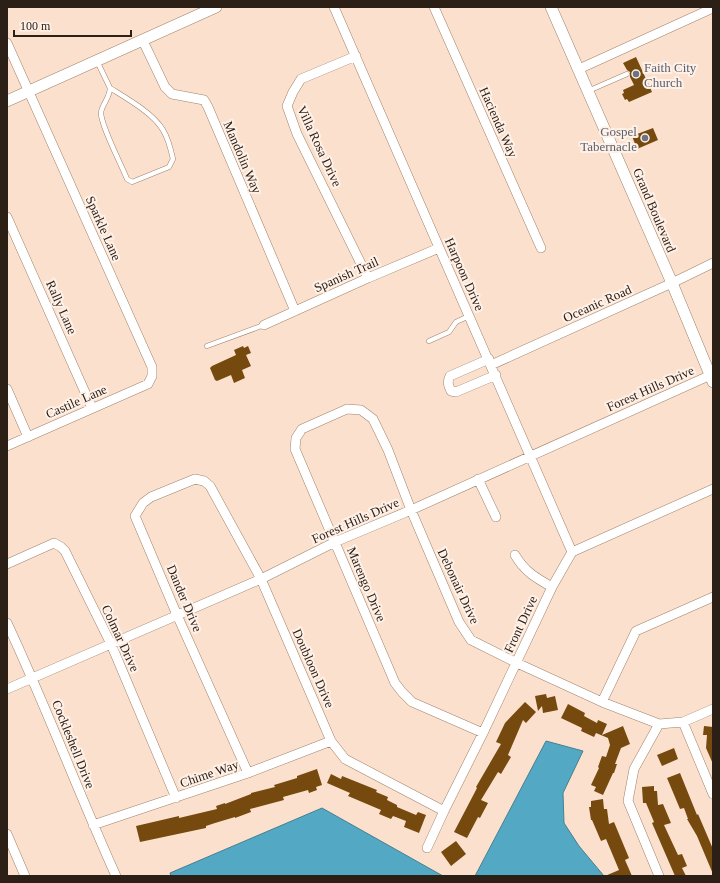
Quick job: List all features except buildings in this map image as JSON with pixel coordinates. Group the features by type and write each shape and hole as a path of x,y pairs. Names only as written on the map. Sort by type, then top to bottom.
{"street":[{"path":"7,101 216,7"},
{"name":"Harpoon Drive","path":"334,7 572,552"},
{"name":"Hacienda Way","path":"434,7 541,248"},
{"name":"Grand Boulevard","path":"551,7 579,68 712,377"},
{"path":"579,68 713,8"},
{"name":"Mandolin Way","path":"143,41 164,87 172,94 204,100 208,107 295,311"},
{"name":"Sparkle Lane","path":"7,43 152,367 152,376"},
{"name":"Villa Rosa Drive","path":"356,56 302,79 293,92 287,106 297,134 368,278"},
{"name":"Rally Lane","path":"7,217 92,408"},
{"name":"Spanish Trail","path":"264,325 439,248"},
{"name":"Oceanic Road","path":"496,375 456,392 451,391 448,386 450,376 490,362 672,283 713,263"},
{"name":"Castile Lane","path":"7,446 148,384 152,376"},
{"name":"Forest Hills Drive","path":"7,689 260,579 335,542 712,377"},
{"path":"7,390 28,437"},
{"name":"Marengo Drive","path":"373,420 361,410 347,409 302,430 296,438 295,449 395,683 412,702 483,733"},
{"name":"Debonair Drive","path":"373,420 388,450 411,510 459,622 472,640 517,663 602,702 659,724"},
{"name":"Dander Drive","path":"210,486 195,479 151,497 143,503 135,516 248,773"},
{"path":"478,479 496,517"},
{"name":"Doubloon Drive","path":"210,486 260,579 331,741 345,758 444,810"},
{"path":"572,552 713,489"},
{"name":"Colmar Drive","path":"7,564 54,543 65,551 111,644 176,798"},
{"name":"Front Drive","path":"427,848 444,810 517,663 552,587 572,552"},
{"path":"515,555 520,564 531,575 552,587"},
{"path":"602,702 636,631 713,597"},
{"name":"Cockleshell Drive","path":"7,623 33,679 93,825 116,876"},
{"path":"659,876 628,801 634,770 659,724 683,722 713,709"},
{"path":"683,722 713,794"},
{"name":"Chime Way","path":"93,825 248,773 331,741"},
{"path":"7,834 25,876"}],"lane":[{"path":"97,61 110,88 133,102 156,120 163,130 173,159 168,167 132,182 127,179 102,123 101,112 110,92 110,88"},
{"path":"588,91 627,74"},
{"path":"429,341 449,332 456,322 469,316"},
{"path":"207,346 264,325"}],"water":[{"path":"546,741 583,751 563,793 564,823 579,846 604,876 475,876"},
{"path":"322,808 443,876 171,876 170,873"}],"place":[{"name":"Faith City Church","path":"636,74"},
{"name":"Gospel Tabernacle","path":"645,138"}]}
